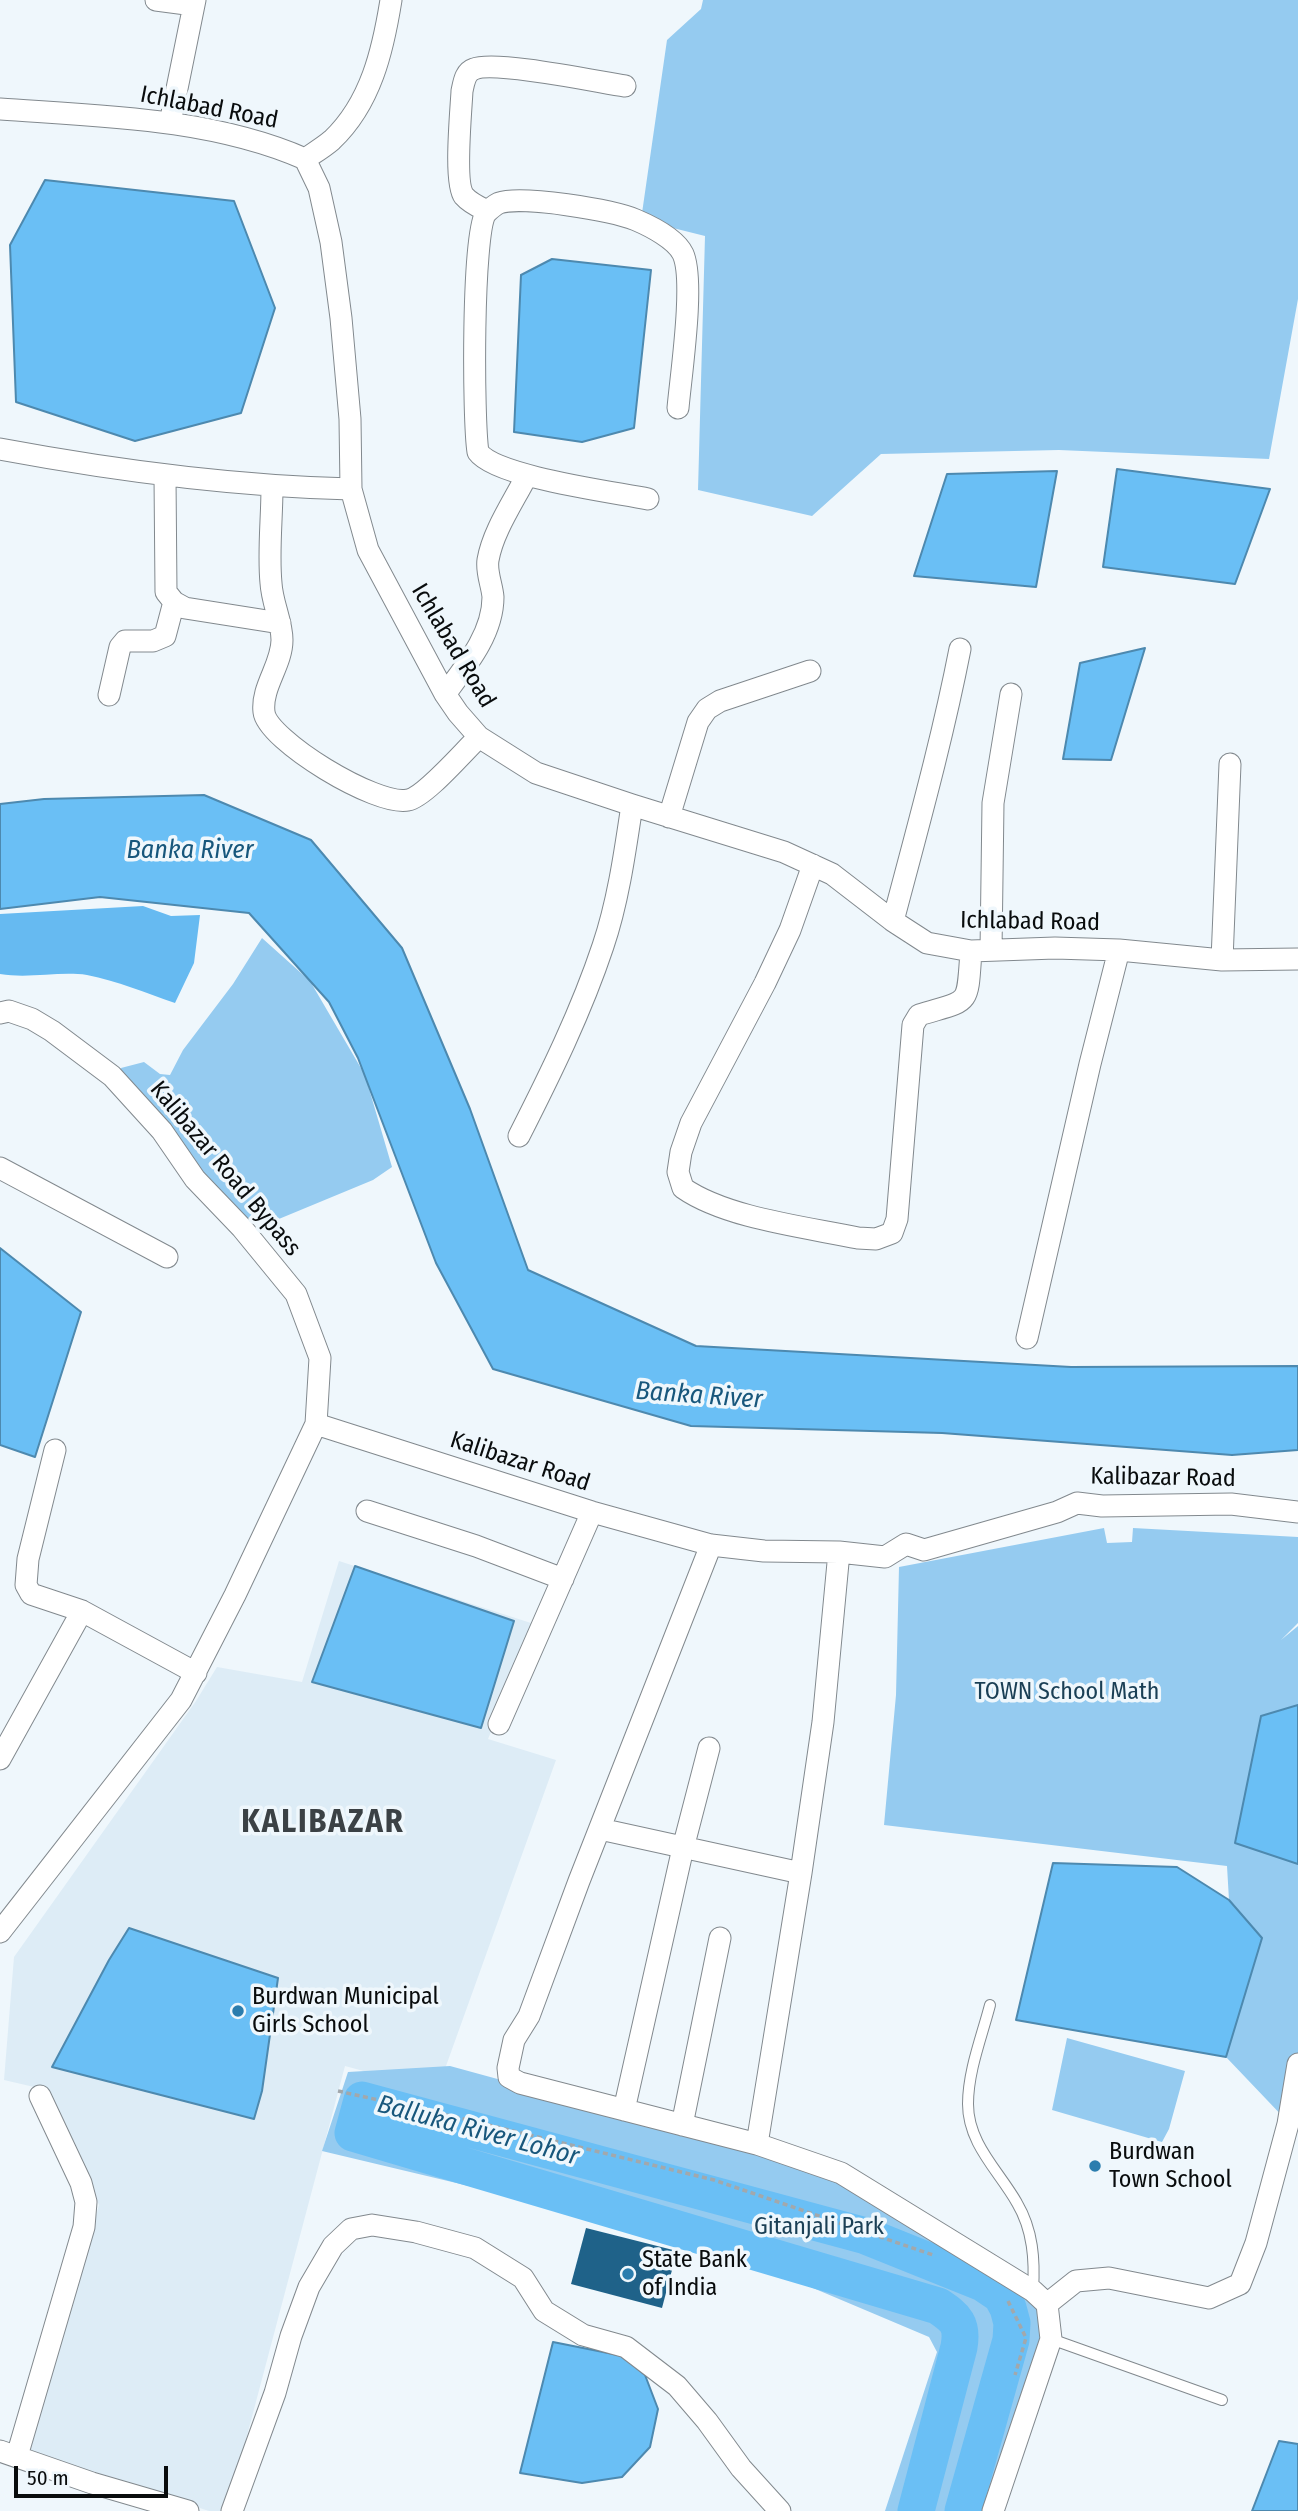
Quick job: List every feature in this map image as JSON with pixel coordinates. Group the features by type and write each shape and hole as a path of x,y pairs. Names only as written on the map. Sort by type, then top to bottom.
{"street":[{"path":"156,0 195,3 170,123"},
{"path":"305,159 332,139 370,84 383,48 391,0"},
{"path":"487,211 462,194 458,179 462,91 465,77 472,69 486,66 507,67 625,86"},
{"name":"Ichlabad Road","path":"0,109 170,123 274,145 305,159 319,188 331,242 341,318 351,489 368,550 445,694 479,737 536,773 632,806 784,852 813,865 832,874 893,921 928,943 981,951 1119,950 1222,960 1298,959"},
{"path":"648,499 527,475 483,458 478,452 475,359 478,250 481,226 487,211 499,203 519,201 597,210 635,220 676,244 683,254 688,288 678,408"},
{"path":"0,449 165,477 272,487 351,489"},
{"path":"445,694 474,654 491,615 493,596 488,561 494,542 527,475"},
{"path":"165,477 166,592 174,602 185,608 280,623"},
{"path":"272,487 271,583 282,642 279,660 264,699 267,725 324,769 387,800 407,800 420,795 479,737"},
{"path":"109,695 120,646 125,641 153,641 165,636 174,602"},
{"path":"893,921 939,749 960,649"},
{"path":"669,817 698,722 707,709 728,698 810,671"},
{"path":"813,865 790,930 765,984 691,1123 681,1152 678,1172 682,1188 698,1199 734,1212 858,1238 876,1239 892,1233 897,1219 913,1025 919,1015 952,1007 963,1001 981,951 993,803 1011,694"},
{"path":"1222,960 1230,764"},
{"path":"519,1136 559,1056 604,945 632,806"},
{"path":"1027,1338 1119,950"},
{"name":"Kalibazar Road Bypass","path":"0,1013 9,1011 32,1019 112,1076 162,1131 195,1179 242,1228 296,1294 320,1358 316,1424"},
{"path":"0,1168 167,1257"},
{"path":"0,1932 181,1700 235,1595 316,1424"},
{"name":"Kalibazar Road","path":"316,1424 592,1512 711,1545 764,1551 839,1552 886,1557 906,1544 924,1550 1057,1512 1077,1503 1102,1506 1231,1504 1298,1512"},
{"path":"55,1450 28,1559 26,1585 31,1594 82,1611 196,1673"},
{"path":"367,1511 476,1546 563,1579"},
{"path":"499,1724 592,1512"},
{"path":"711,1545 529,2016 516,2034 508,2068 509,2077 520,2083 757,2144 841,2173 1040,2297 1051,2339 993,2511"},
{"path":"757,2144 801,1873 822,1722 839,1552"},
{"path":"0,1759 82,1611"},
{"path":"624,2110 683,1847 709,1748"},
{"path":"600,1829 801,1873"},
{"path":"682,2125 720,1938"},
{"path":"1040,2297 1076,2281 1109,2278 1209,2298 1240,2284 1256,2243 1288,2124 1298,2064"},
{"path":"40,2096 81,2183 86,2202 84,2227 9,2453 92,2483 188,2511"},
{"path":"232,2511 275,2393 291,2336 309,2287 333,2246 351,2229 372,2225 416,2232 475,2248 523,2278 544,2311 583,2335 626,2347 677,2386 707,2421 741,2468 780,2511"}],"lane":[{"path":"990,2005 968,2104 973,2133 988,2162 1018,2204 1032,2239 1040,2297"},
{"path":"1051,2339 1222,2400"}],"path":[{"path":"338,2091 713,2180 936,2256"},
{"path":"1005,2295 1026,2339 1014,2378"}],"shaded area":[{"path":"143,906 171,916 200,915 194,963 175,1003 87,975 0,974 0,914"},
{"name":"Burdwan Municipal Girls School","path":"339,1561 534,1624 488,1739 556,1760 437,2091 345,2066 227,2511 209,2511 27,2452 99,2205 47,2090 4,2080 14,1957 196,1701 217,1667 302,1682"}],"green space":[{"path":"703,0 1298,0 1298,299 1269,459 1059,450 881,454 812,516 698,490 705,236 641,220 667,40 701,9"},
{"path":"262,938 310,981 365,1075 392,1167 373,1180 274,1221 243,1220 122,1078 121,1068 144,1062 160,1074 170,1075 183,1050 233,984"},
{"name":"TOWN School Math","path":"1104,1528 1107,1543 1132,1542 1133,1528 1298,1537 1298,1623 1281,1640 1298,1626 1298,2063 1287,2121 1226,2057 1262,1938 1229,1900 1227,1866 884,1825 896,1695 899,1567"},
{"path":"1067,2038 1185,2071 1169,2129 1162,2142 1052,2110"},
{"name":"Gitanjali Park","path":"450,2066 841,2173 1033,2291 1051,2339 996,2511 885,2511 937,2352 929,2337 704,2242 322,2151 348,2072"}],"water":[{"path":"45,180 234,201 275,308 241,413 135,441 16,402 10,245"},
{"path":"552,259 651,270 634,428 582,442 514,432 521,275"},
{"path":"1117,469 1270,489 1235,584 1103,567"},
{"path":"1057,471 1036,587 914,576 947,474"},
{"path":"1145,648 1111,760 1063,759 1080,663"},
{"name":"Banka River","path":"204,795 311,840 402,948 470,1109 528,1270 696,1346 1071,1367 1298,1366 1298,1450 1232,1455 942,1433 691,1426 493,1369 436,1263 358,1058 329,1002 249,913 100,897 0,909 0,804 44,799"},
{"path":"0,1248 81,1312 35,1457 0,1445"},
{"path":"355,1566 514,1621 481,1728 312,1682"},
{"path":"1298,1705 1298,1864 1235,1843 1261,1716"},
{"path":"1053,1863 1177,1867 1229,1900 1262,1938 1226,2057 1016,2020"},
{"path":"129,1928 278,1978 262,2091 254,2119 52,2067"},
{"path":"553,2342 623,2356 645,2375 658,2409 650,2447 622,2477 582,2483 520,2473"},
{"path":"1279,2441 1298,2444 1298,2511 1252,2511"}],"building":[{"path":"586,2228 677,2251 662,2308 571,2284"}],"waterway":[{"name":"Balluka River Lohor","path":"916,2511 959,2347 960,2333 957,2322 944,2310 938,2306 353,2133 362,2100 866,2236 983,2283 1001,2295 1012,2323 1011,2340 963,2511"}],"place":[{"name":"Burdwan Municipal Girls School","path":"238,2011"},
{"name":"Burdwan Town School","path":"1095,2166"},
{"name":"State Bank of India","path":"628,2274"}],"district":[{"name":"KALIBAZAR","path":"323,1823"}]}
